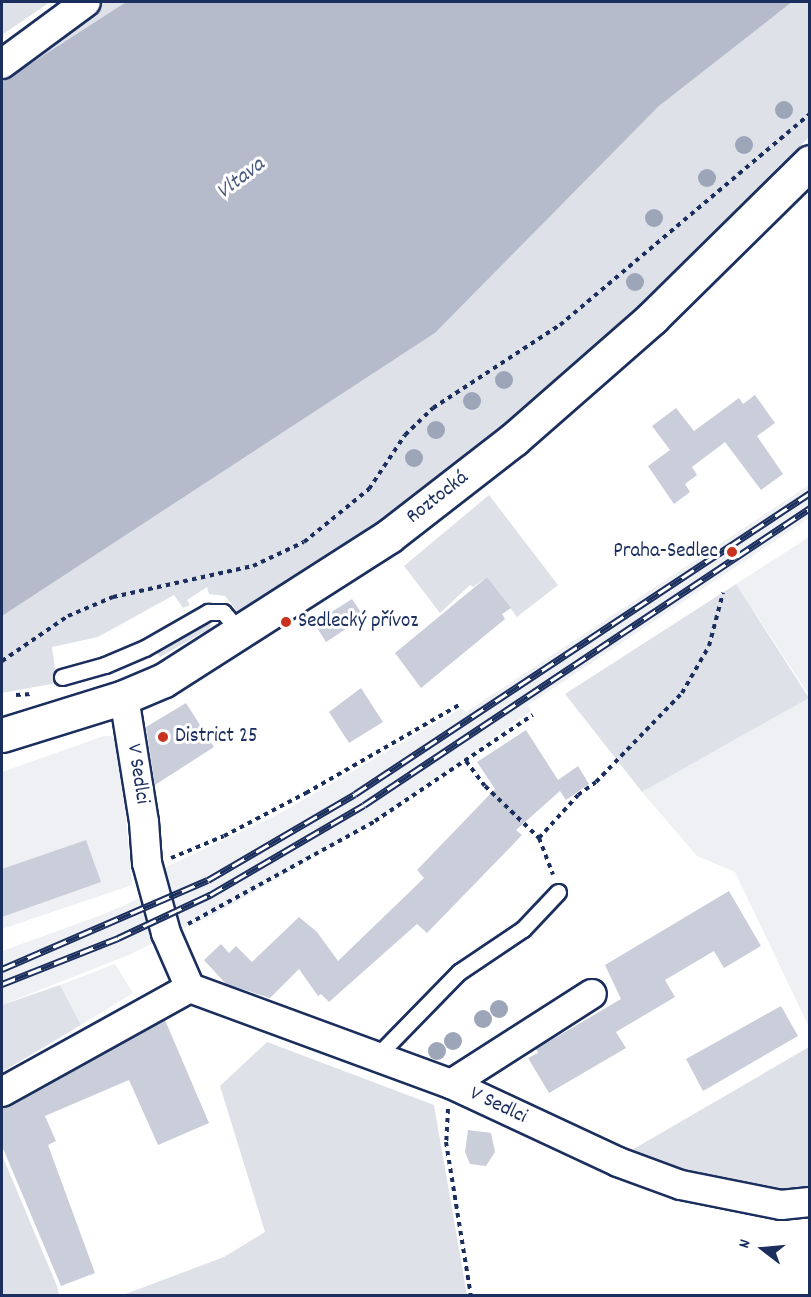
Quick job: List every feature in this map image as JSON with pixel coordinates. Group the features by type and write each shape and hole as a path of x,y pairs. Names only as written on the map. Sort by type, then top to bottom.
{"main road":[{"name":"Roztocká","path":"2,735 124,697 165,680 242,634 389,536 514,439 652,318 810,162"}],"street":[{"path":"2,64 86,2"},
{"name":"V Sedlci","path":"124,697 144,822 147,863 165,933 190,988 311,1030 375,1058 451,1084 618,1162 681,1185 781,1205 810,1202"},
{"path":"2,1092 190,988"},
{"path":"451,1084 592,994"}],"lane":[{"path":"62,677 105,665 145,648 208,612 223,612 242,634"},
{"path":"375,1058 459,972 523,929 558,892"}],"path":[{"path":"2,662 68,616 113,597 253,566 304,542 369,489 405,435 433,408 560,325 810,114"},
{"path":"539,838 578,795 596,782 682,693 709,646 723,593"},
{"path":"147,863 181,856 224,836 461,704"},
{"path":"209,915 375,821 533,715"},
{"path":"466,761 485,786 539,838 560,885 558,892"},
{"path":"451,1084 446,1142 471,1296"}],"shaded area":[{"path":"2,2 50,2 2,35"},
{"path":"106,2 126,2 2,82 2,67"},
{"path":"792,2 809,2 809,137 660,288 588,352 489,436 387,515 244,611 237,611 225,596 209,594 207,587 187,600 190,605 183,608 174,595 98,637 52,647 57,683 2,693 2,616 435,333 659,106"},
{"path":"809,485 809,518 528,705 531,711 375,822 219,912 126,956 2,1005 2,951 107,913 170,884 164,868 279,814 462,708 466,712"},
{"path":"489,495 558,585 517,617 487,577 473,587 470,585 440,613 404,566"},
{"path":"809,537 809,695 736,584"},
{"path":"736,584 809,698 642,792 565,694"},
{"path":"206,622 211,625 209,629 160,657 155,650"},
{"path":"809,698 809,1027 735,872 697,856 642,792"},
{"path":"104,736 111,736 119,743 132,885 2,929 2,772"},
{"path":"115,964 133,993 81,1025 60,985"},
{"path":"60,985 81,1025 2,1072 2,1005"},
{"path":"267,1042 434,1105 467,1295 123,1295 224,1257 265,1232 220,1086"},
{"path":"809,1047 809,1186 755,1194 625,1154"},
{"path":"2,1155 57,1286 59,1295 2,1295"}],"water":[{"name":"Vltava","path":"126,2 792,2 659,106 435,333 2,616 2,82"}],"building":[{"path":"755,395 775,423 757,436 783,474 761,490 725,442 692,467 697,475 685,484 690,492 674,504 648,466 670,450 652,426 676,408 694,431 739,398 743,404"},
{"path":"487,577 511,608 502,614 505,619 421,688 395,653"},
{"path":"352,599 364,617 326,642 314,623"},
{"path":"361,688 383,722 349,743 329,712"},
{"path":"186,703 214,747 155,785 146,727"},
{"path":"526,730 558,780 578,766 589,784 566,800 560,791 516,830 522,835 427,933 417,924 329,1002 321,994 318,996 299,969 270,998 226,984 204,960 221,944 229,953 236,946 252,962 299,917 317,932 338,961 424,878 417,870 495,789 477,762"},
{"path":"86,840 101,882 2,917 2,869"},
{"path":"729,891 761,946 724,968 714,951 665,980 675,997 616,1032 626,1048 549,1093 528,1058 538,1053 536,1049 621,999 605,965"},
{"path":"781,1006 798,1036 703,1091 686,1059"},
{"path":"165,1020 209,1123 158,1145 129,1080 45,1116 56,1141 48,1145 95,1273 61,1286 2,1146 2,1108"},
{"path":"468,1130 491,1133 495,1152 486,1166 470,1164 465,1152"}],"railway":[{"path":"2,969 208,880 355,794 810,493"},
{"path":"2,984 118,938 210,895 364,805 810,508"}],"place":[{"name":"Praha-Sedlec","path":"732,552"},
{"name":"Sedlecký přívoz","path":"286,622"},
{"name":"District 25","path":"163,737"}]}
